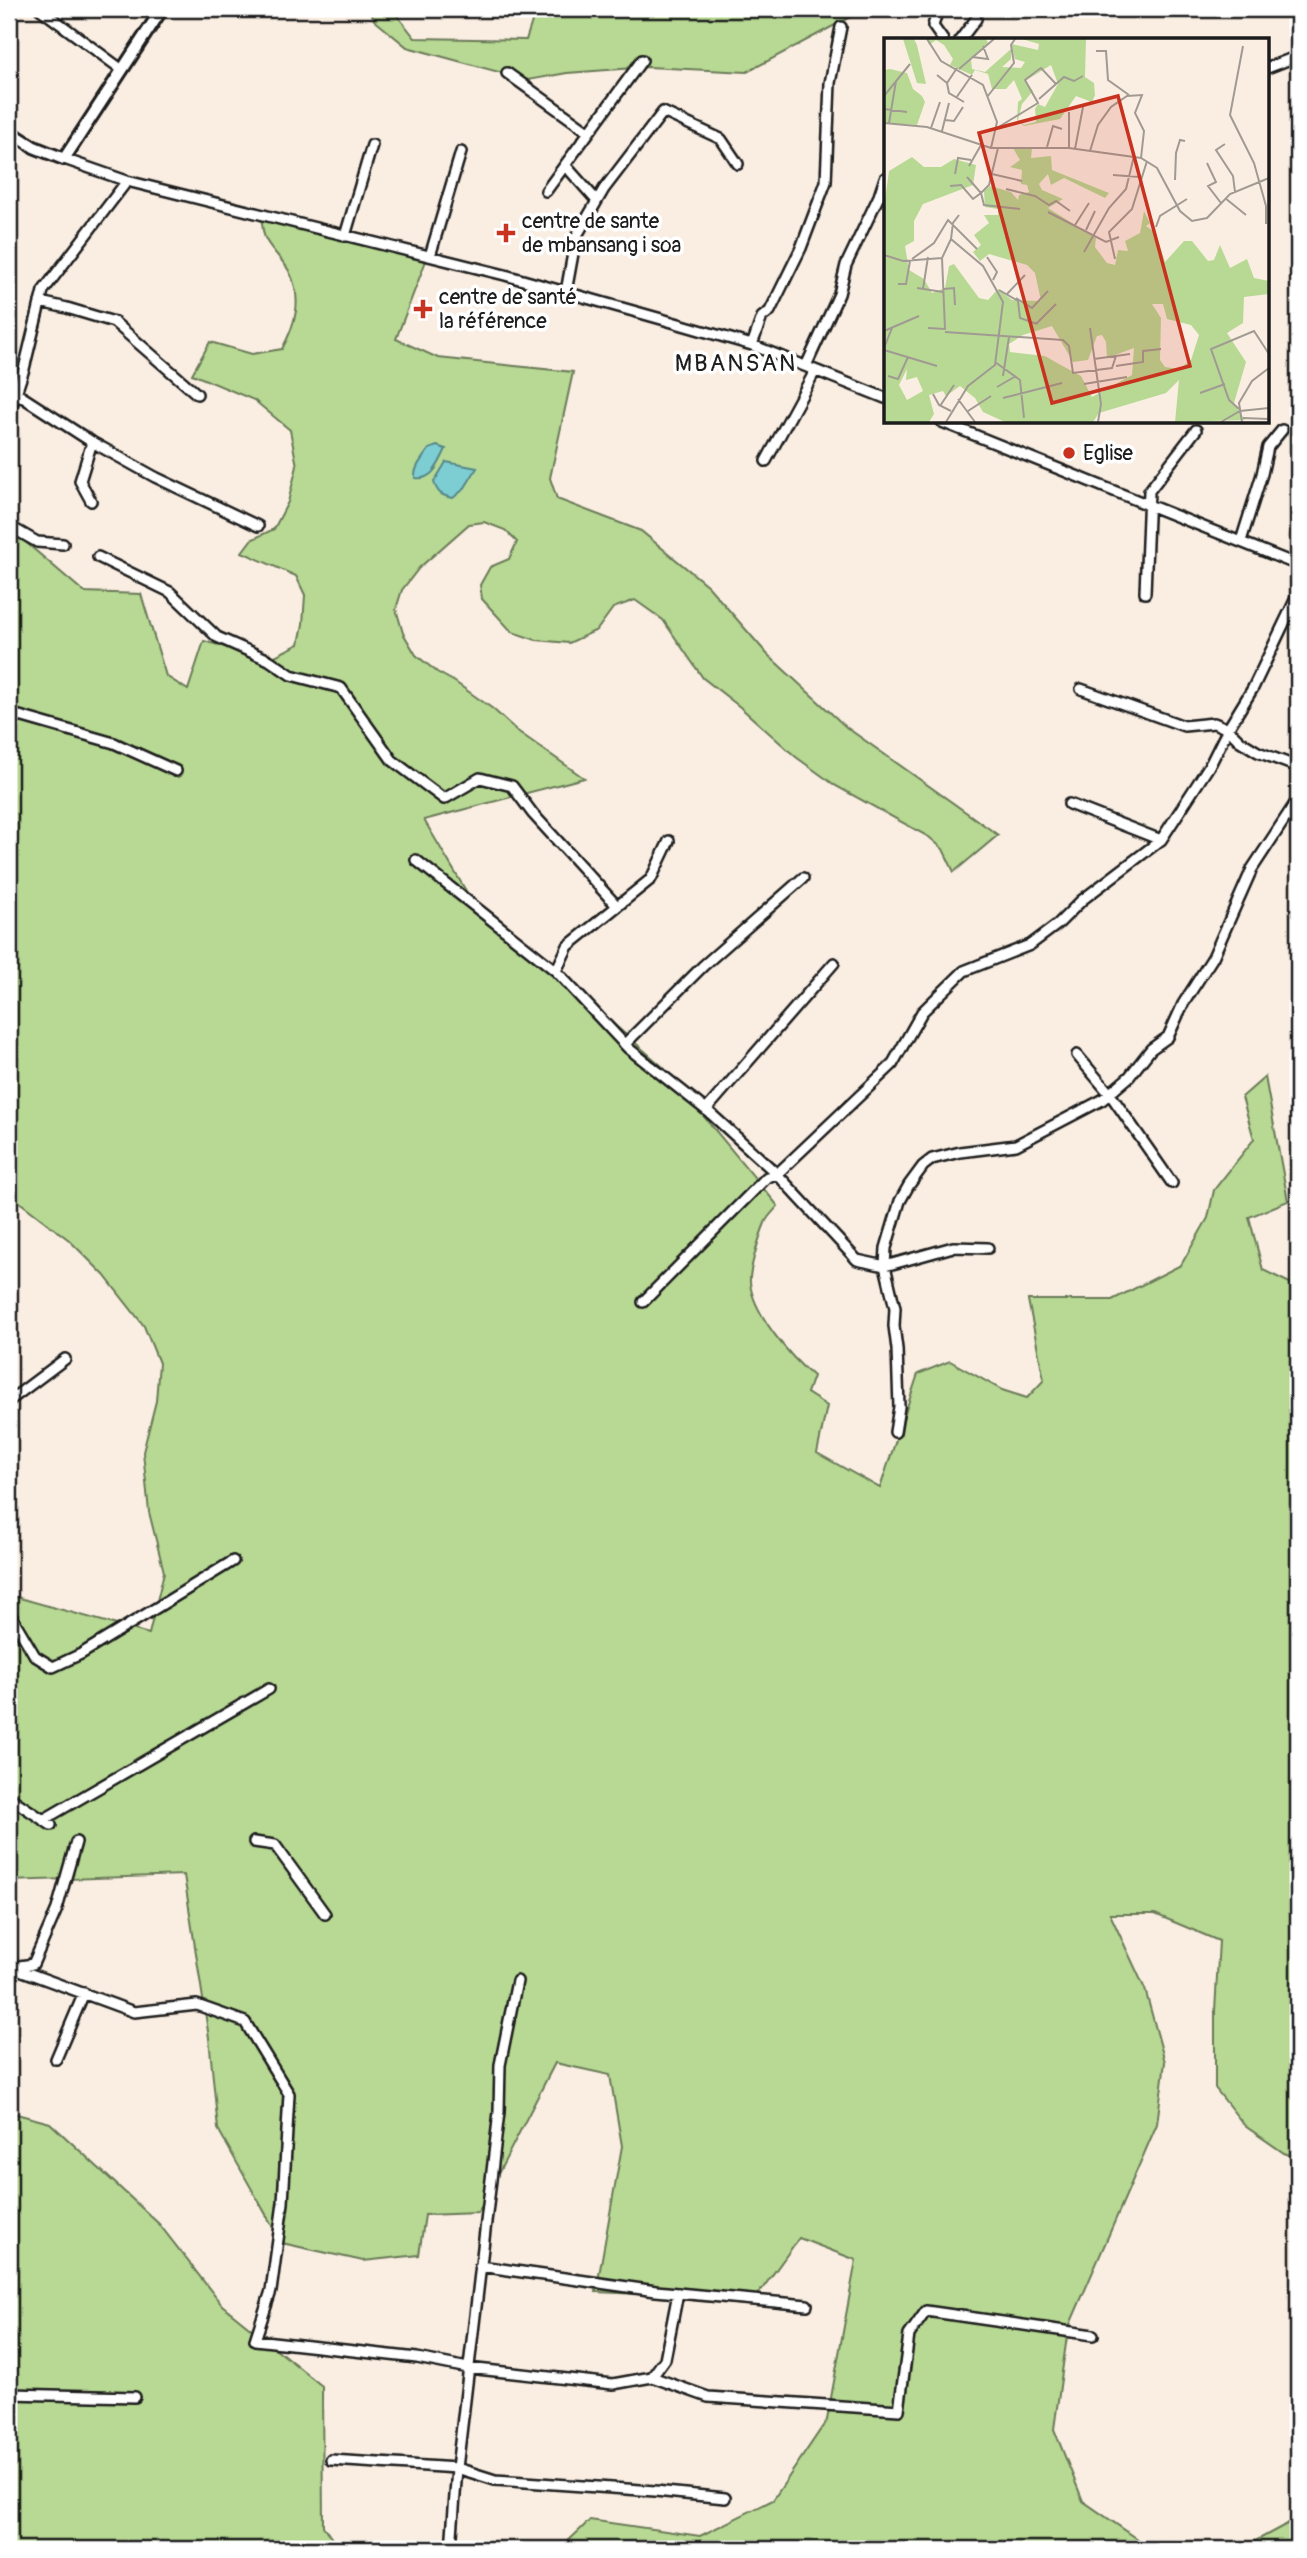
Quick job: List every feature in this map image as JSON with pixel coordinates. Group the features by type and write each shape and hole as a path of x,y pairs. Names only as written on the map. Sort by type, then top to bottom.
{"street":[{"path":"40,9 121,69"},
{"path":"64,159 162,9"},
{"path":"938,9 933,26 942,38"},
{"path":"962,38 976,19"},
{"path":"752,345 762,317 770,311 801,248 826,182 830,83 841,27"},
{"path":"1268,68 1298,56"},
{"path":"546,191 642,60"},
{"path":"506,73 589,132"},
{"path":"566,292 576,237 597,201 663,112 721,139 738,164"},
{"path":"9,131 34,147 127,181 430,256 752,345 884,398"},
{"path":"345,236 372,145"},
{"path":"430,256 461,152"},
{"path":"565,165 597,201"},
{"path":"9,414 43,291 127,181"},
{"path":"766,461 810,369 839,294 845,265 884,181"},
{"path":"40,302 114,323 197,394"},
{"path":"16,393 92,442 155,477 258,526"},
{"path":"947,424 1298,565"},
{"path":"1145,593 1149,491 1196,430"},
{"path":"1241,541 1268,447 1282,430"},
{"path":"90,501 80,481 92,442"},
{"path":"9,526 37,542 63,544"},
{"path":"98,557 170,592 217,637 269,660 290,675 341,688 392,760 444,799 480,778 512,786 533,814 617,906"},
{"path":"643,1302 767,1177 777,1174 892,1065 922,1013 964,971 1030,944 1058,924 1082,900 1161,840 1211,763 1253,688 1298,594"},
{"path":"1081,689 1184,726 1214,723 1228,729 1240,741 1258,752 1298,767"},
{"path":"9,713 114,743 176,771"},
{"path":"895,1432 899,1407 895,1308 885,1266 886,1248 900,1200 923,1166 932,1159 960,1152 1016,1145 1102,1100 1129,1077 1151,1049 1168,1037 1183,1004 1213,957 1252,869 1298,799"},
{"path":"1069,804 1161,840"},
{"path":"556,971 568,946 651,879 669,841"},
{"path":"416,860 556,971 625,1044 706,1110 777,1174 857,1260 885,1266 953,1247 988,1248"},
{"path":"625,1044 703,966 803,878"},
{"path":"706,1110 834,963"},
{"path":"1077,1055 1110,1094 1172,1183"},
{"path":"9,1401 65,1359"},
{"path":"9,1612 35,1656 53,1667 81,1654 233,1561"},
{"path":"9,1797 47,1823 269,1689"},
{"path":"10,1967 33,1964 57,1909 76,1842"},
{"path":"254,1842 275,1845 325,1913"},
{"path":"10,1967 134,2012 197,2005 245,2022 289,2094 283,2203 271,2291 255,2340 613,2384 652,2377 708,2397 899,2410 909,2335 926,2311 1093,2335"},
{"path":"451,2549 457,2468 499,2112 500,2064 517,1981"},
{"path":"56,2059 84,1993"},
{"path":"480,2266 678,2293 807,2305"},
{"path":"652,2377 665,2359 678,2293"},
{"path":"9,2394 135,2397"},
{"path":"331,2460 457,2468 495,2480 725,2498"}],"green space":[{"path":"370,9 392,9 415,38 526,40 536,9 865,9 747,72 648,67 567,73 528,80 407,47 374,20"},
{"path":"261,213 427,258 396,339 438,358 573,372 550,478 557,499 641,531 708,586 768,655 846,727 998,835 954,872 943,849 929,837 836,786 796,757 703,678 663,620 635,600 613,608 597,630 569,643 536,640 512,632 482,599 480,585 490,567 509,559 517,542 505,530 484,522 469,524 419,568 402,590 396,609 403,633 416,655 584,778 424,820 472,901 663,1067 778,1206 763,1228 750,1282 757,1307 765,1320 783,1346 813,1376 807,1393 827,1406 817,1453 880,1488 918,1374 950,1361 1002,1390 1027,1398 1044,1380 1028,1300 1112,1300 1181,1265 1208,1218 1214,1190 1254,1139 1242,1097 1265,1077 1288,1201 1249,1217 1263,1270 1298,1287 1298,2158 1284,2153 1245,2126 1215,2088 1219,1941 1155,1914 1110,1914 1145,1989 1165,2062 1157,2124 1068,2329 1054,2429 1083,2501 1145,2544 1174,2549 560,2549 590,2520 700,2536 773,2500 827,2420 856,2260 799,2238 755,2299 596,2292 622,2146 610,2075 555,2063 478,2213 425,2215 419,2255 363,2261 282,2243 218,2129 209,2038 184,1875 9,1881 9,1595 149,1634 164,1572 149,1512 143,1452 156,1401 159,1363 144,1326 104,1275 69,1240 9,1194 9,528 84,592 141,594 166,676 188,690 204,641 269,659 299,644 305,595 296,576 242,552 251,540 274,529 288,502 297,466 290,430 254,400 192,374 210,342 252,354 282,349 287,339 296,311 296,291 289,271 268,244 262,227"},
{"path":"9,2112 50,2123 159,2224 222,2305 322,2386 323,2526 339,2549 9,2549"},
{"path":"1298,2518 1298,2549 1226,2549 1250,2544"}],"water":[{"path":"437,446 446,449 435,470 426,477 415,478 422,459 429,449"},
{"path":"446,462 477,468 464,489 453,498 440,493 434,482"}],"place":[{"name":"centre de sante de mbansang i soa","path":"506,233"},
{"name":"centre de santé la référence","path":"423,309"},
{"name":"Eglise","path":"1069,453"}],"district":[{"name":"MBANSAN","path":"736,363"}]}
